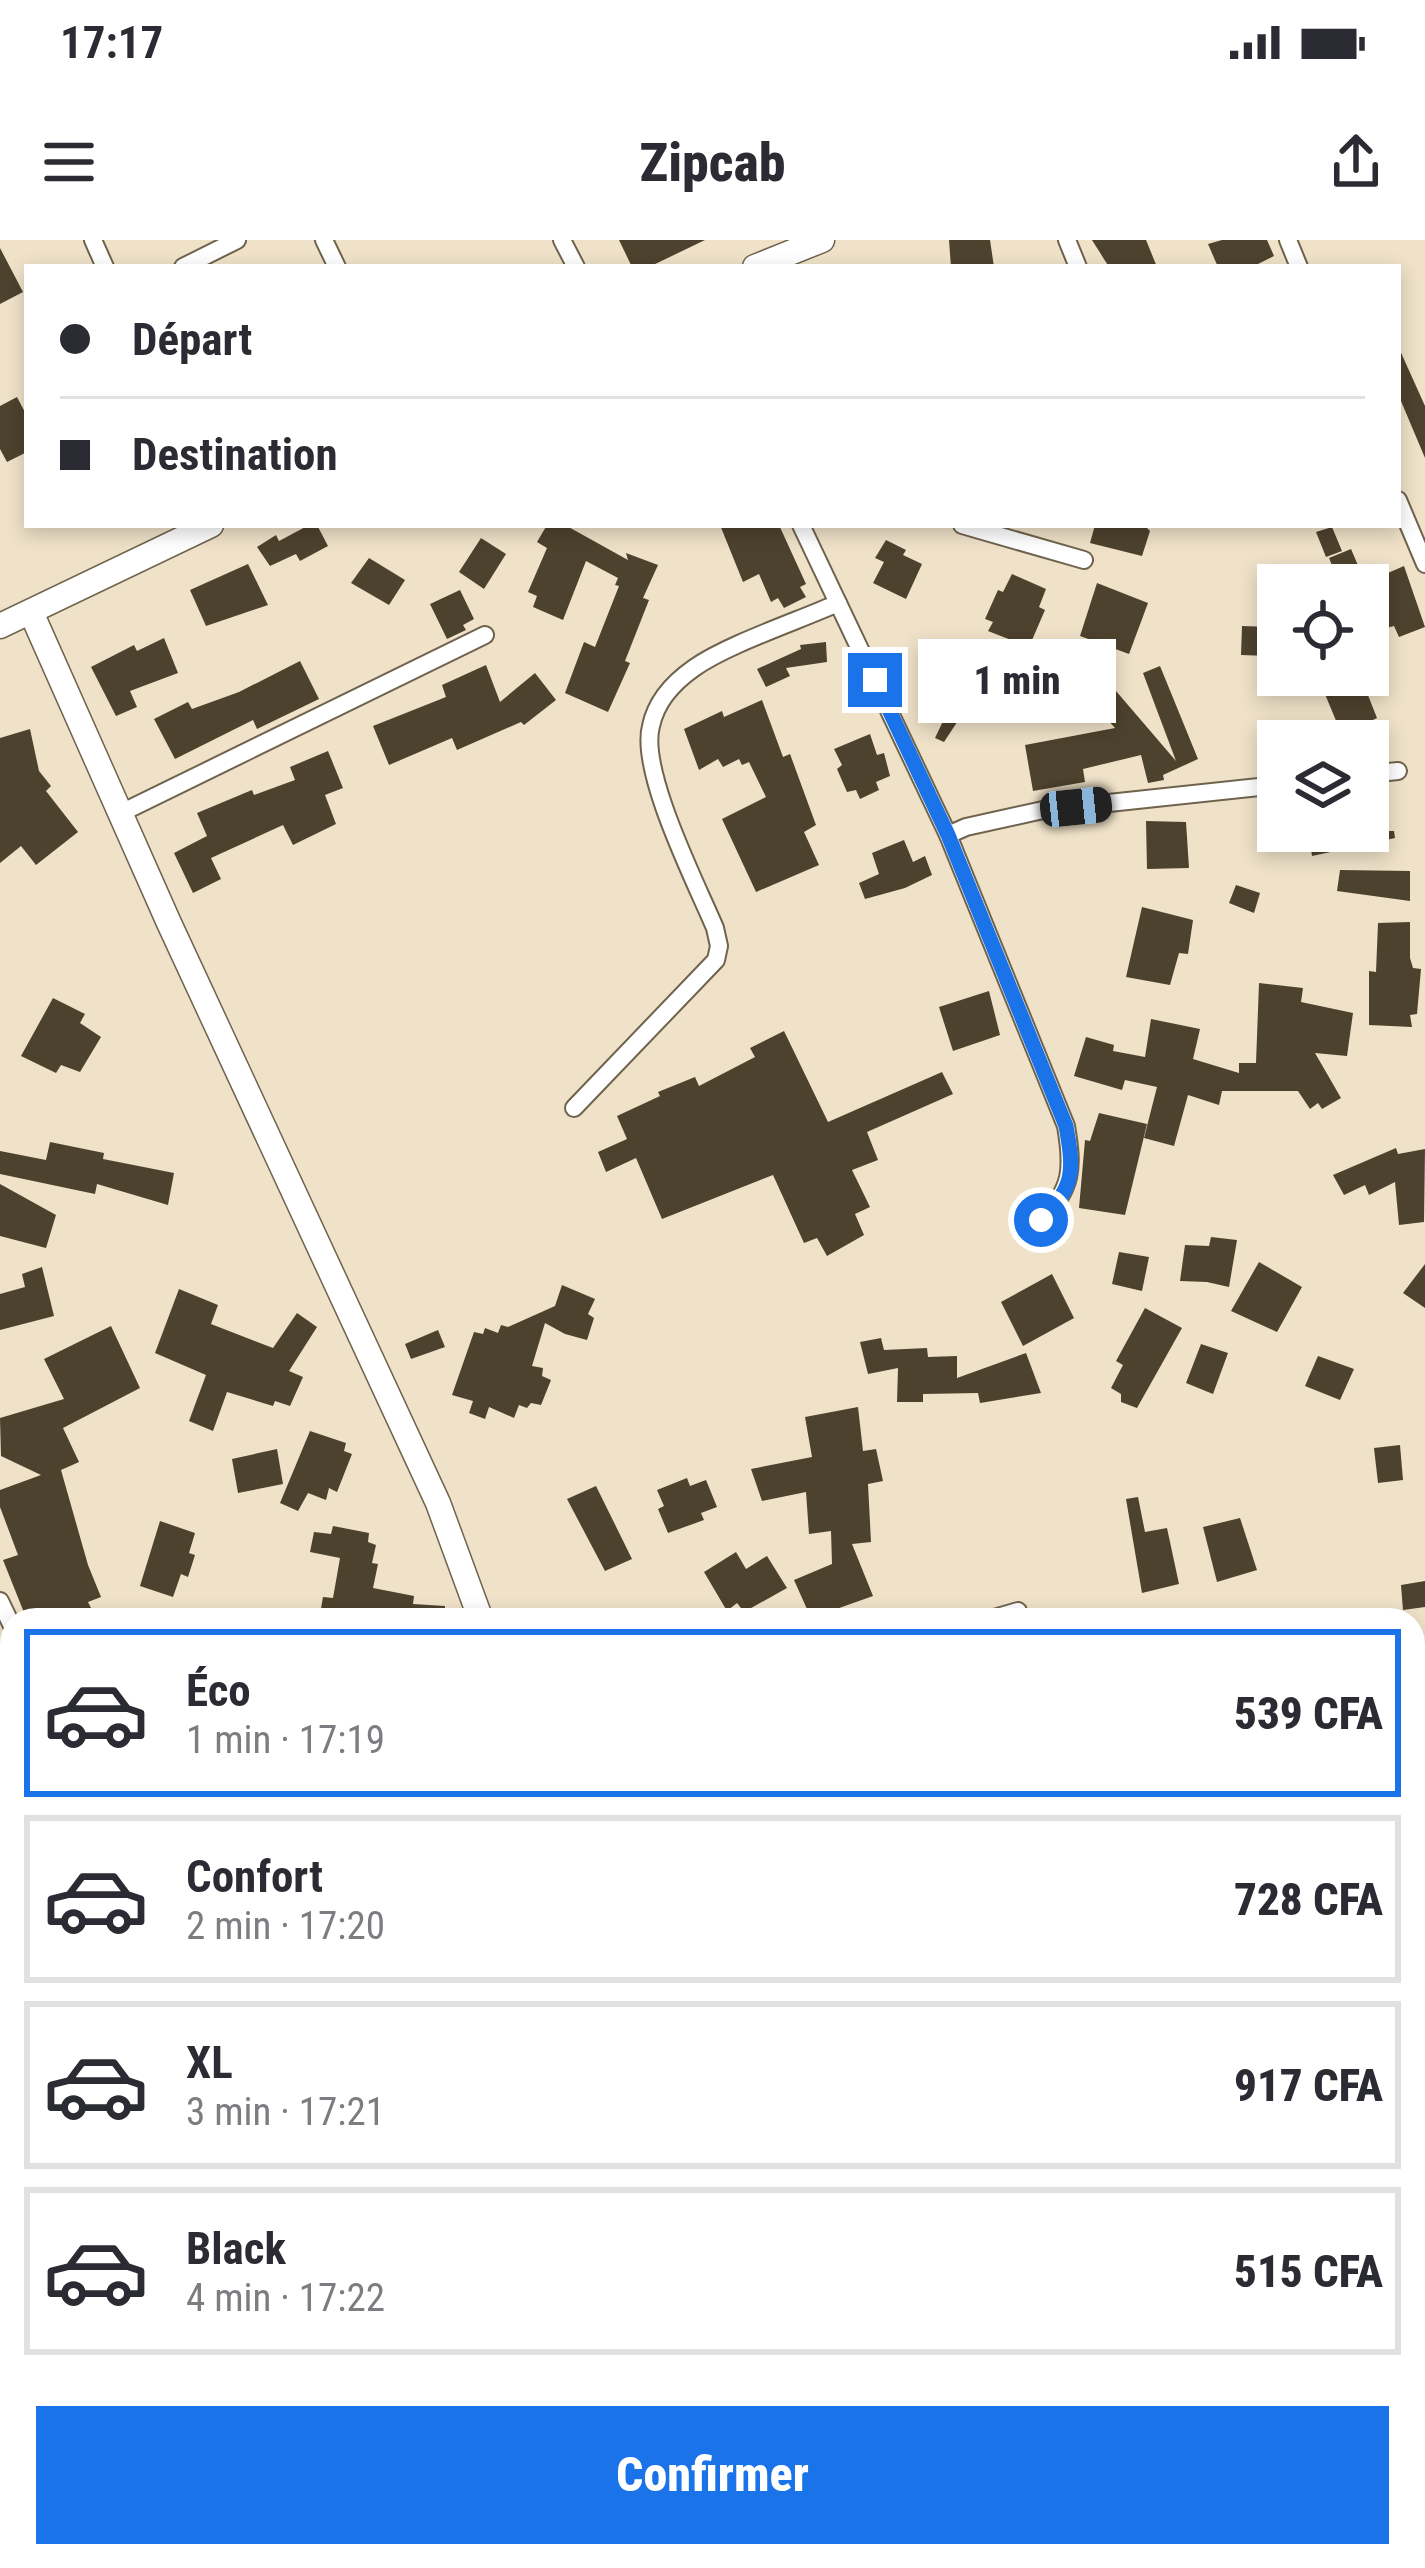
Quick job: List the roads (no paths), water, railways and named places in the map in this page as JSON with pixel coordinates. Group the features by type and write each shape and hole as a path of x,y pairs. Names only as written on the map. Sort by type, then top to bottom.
{"street":[{"path":"189,264 237,240"},
{"path":"762,264 822,240"},
{"path":"1401,507 1425,564"},
{"path":"0,626 206,528"},
{"path":"802,528 948,835 1066,1126 1072,1172 1067,1191 1041,1220"},
{"path":"972,528 1084,560"},
{"path":"574,1108 716,961 715,928 655,781 650,728 661,704 672,686 698,665 838,603"},
{"path":"31,612 438,1503 477,1608"},
{"path":"121,813 485,635"},
{"path":"1389,771 1398,770"},
{"path":"948,835 1043,810 1257,787"}]}
